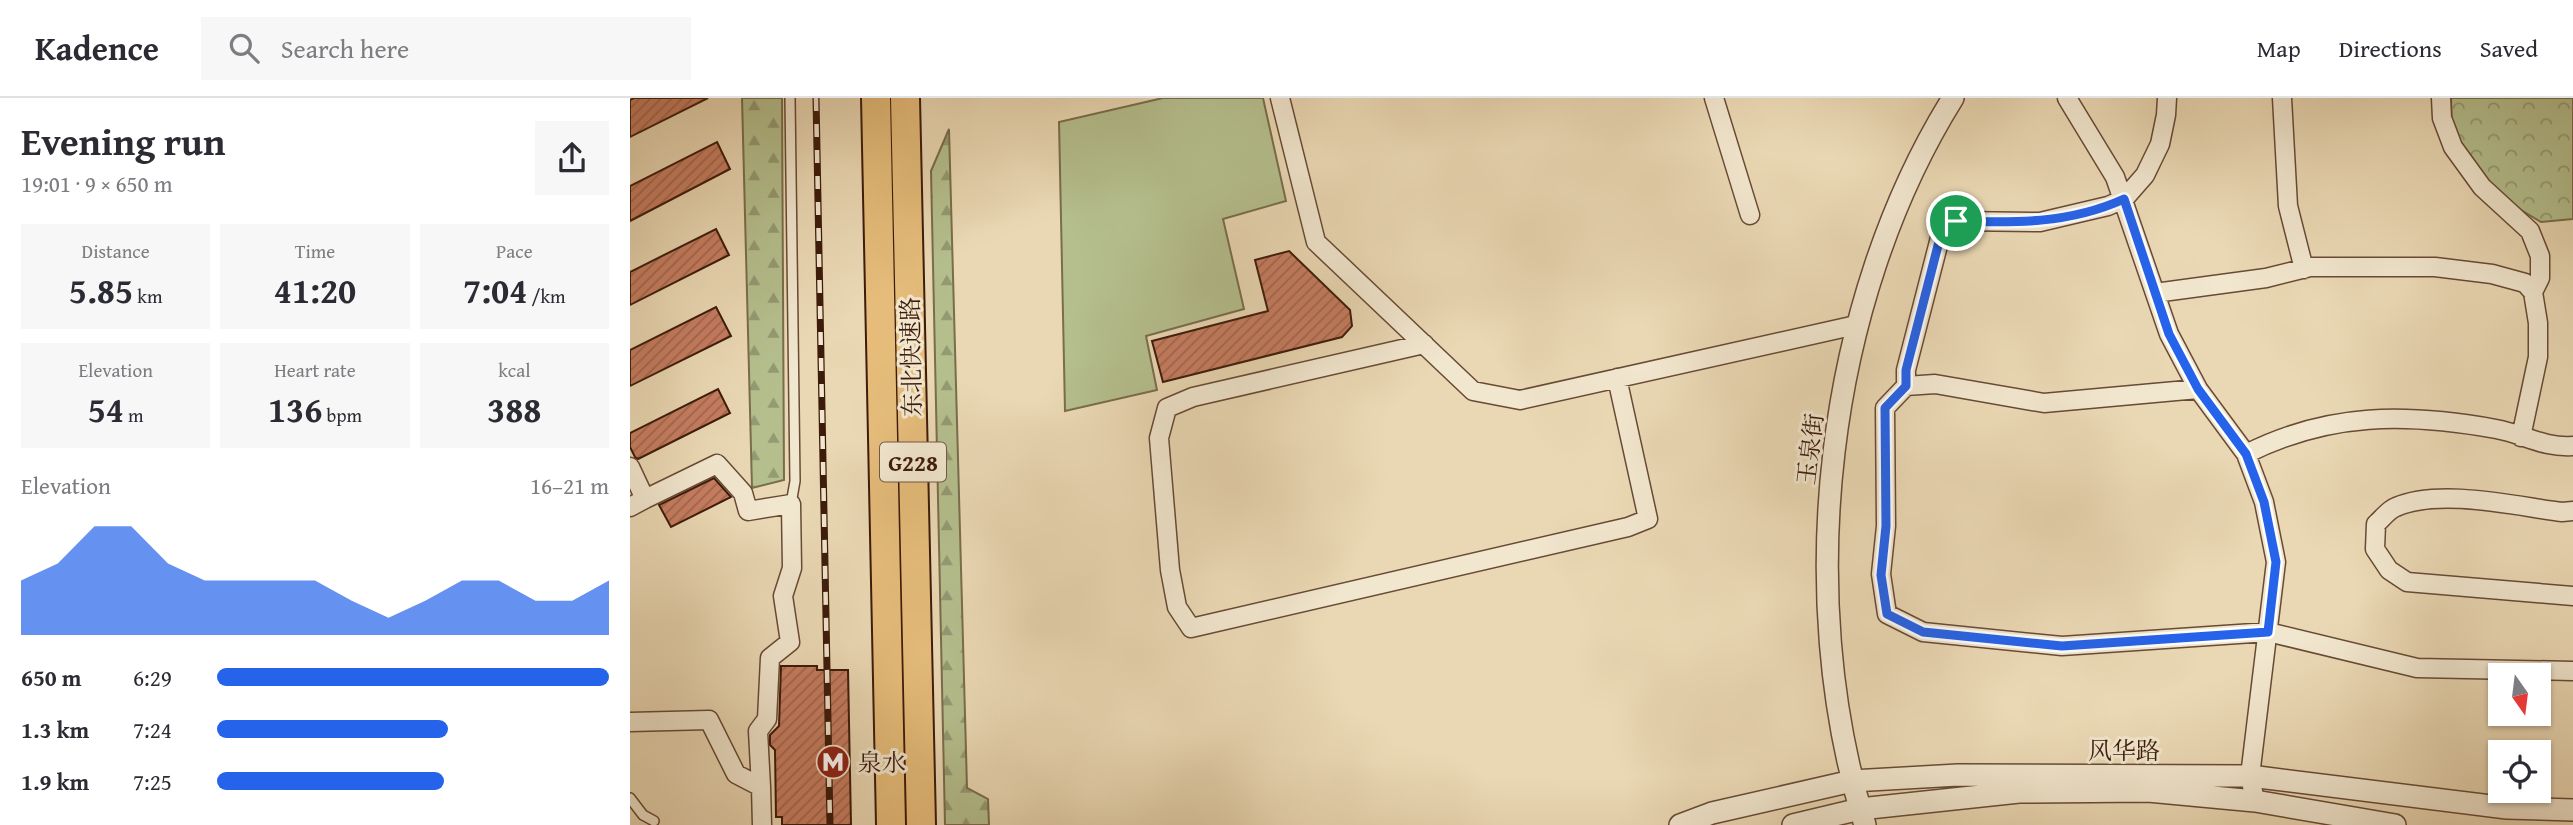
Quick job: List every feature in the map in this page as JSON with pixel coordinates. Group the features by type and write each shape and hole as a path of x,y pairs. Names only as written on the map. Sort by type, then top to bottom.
{"highway":[{"name":"东北快速路","path":"876,98 891,825"},
{"name":"东北快速路","path":"905,98 921,825"}],"street":[{"path":"1280,98 1316,242 1473,391 1520,400 1856,325"},
{"path":"1714,98 1750,215"},
{"name":"玉泉街","path":"1863,817 1852,781 1833,680 1827,535 1836,436 1856,325 1886,235 1931,132 1953,98"},
{"path":"2067,98 2115,177 2169,334 2198,389 2246,454 2264,502 2276,562 2250,776 2255,801"},
{"path":"1906,386 1906,370 1943,226 1956,221 2040,222 2108,206 2124,199 2145,175 2160,144 2167,98"},
{"path":"2282,98 2288,206 2304,269"},
{"path":"2441,98 2442,118 2454,147 2482,187 2530,231 2540,256 2540,278 2533,292"},
{"path":"2155,293 2266,278 2304,269 2435,267 2493,274 2525,282 2533,292 2538,323 2538,357 2521,437"},
{"path":"1424,344 1193,397 1167,408 1159,438 1170,570 1177,607 1191,628 1615,530 1648,519 1617,378"},
{"path":"2198,389 2044,403 1935,384 1906,386 1885,408 1886,526 1881,575 1887,614 1923,632 2062,646 2268,632 2417,668 2573,671"},
{"path":"2246,454 2276,439 2336,422 2384,419 2444,420 2501,430 2547,446 2573,446"},
{"path":"630,467 637,503 716,464 743,493 748,511 791,504 792,568 783,596 790,642 770,658 768,719 758,731 762,825"},
{"path":"2573,511 2458,498 2412,502 2393,508 2376,524 2375,548 2389,570 2407,582 2573,596"},
{"path":"630,722 709,720 736,774 761,787"},
{"name":"风华路","path":"1679,825 1712,813 1852,781 1958,775 2250,776 2507,808 2573,810"},
{"path":"1793,825 1863,817 2020,792 2148,791 2255,801 2395,825"}],"lane":[{"path":"790,98 795,481 791,504"},
{"path":"630,798 643,815 654,821"}],"green space":[{"path":"742,98 782,98 784,480 752,488"},
{"path":"1163,98 1263,98 1286,201 1223,219 1244,309 1146,336 1157,390 1065,411 1059,122"},
{"path":"2451,98 2573,98 2573,219 2541,222 2511,204 2465,165 2452,128"},
{"path":"949,129 967,788 988,799 989,825 945,825 931,171"}],"building":[{"path":"708,98 630,137 630,100"},
{"path":"717,142 730,169 630,221 630,186"},
{"path":"716,229 729,255 630,305 630,272"},
{"path":"1289,251 1350,310 1352,326 1342,337 1163,382 1152,341 1268,311 1255,260"},
{"path":"716,307 731,336 630,386 630,350"},
{"path":"718,389 730,413 638,459 635,457 630,447 630,433"},
{"path":"714,478 731,497 671,527 659,505"},
{"path":"781,666 817,666 817,670 848,670 851,825 782,825 782,817 776,817 775,750 770,745 770,735 779,726"}],"railway":[{"path":"816,98 830,825"}],"place":[{"name":"泉水","path":"833,762"}],"route":[{"path":"2124,199 2169,334 2198,389 2246,454 2264,502 2276,562 2268,632 2062,646 1923,632 1887,614 1881,575 1886,526 1885,408 1906,386 1906,370 1943,226 1956,221 2040,222 2108,206 2124,199"}]}
